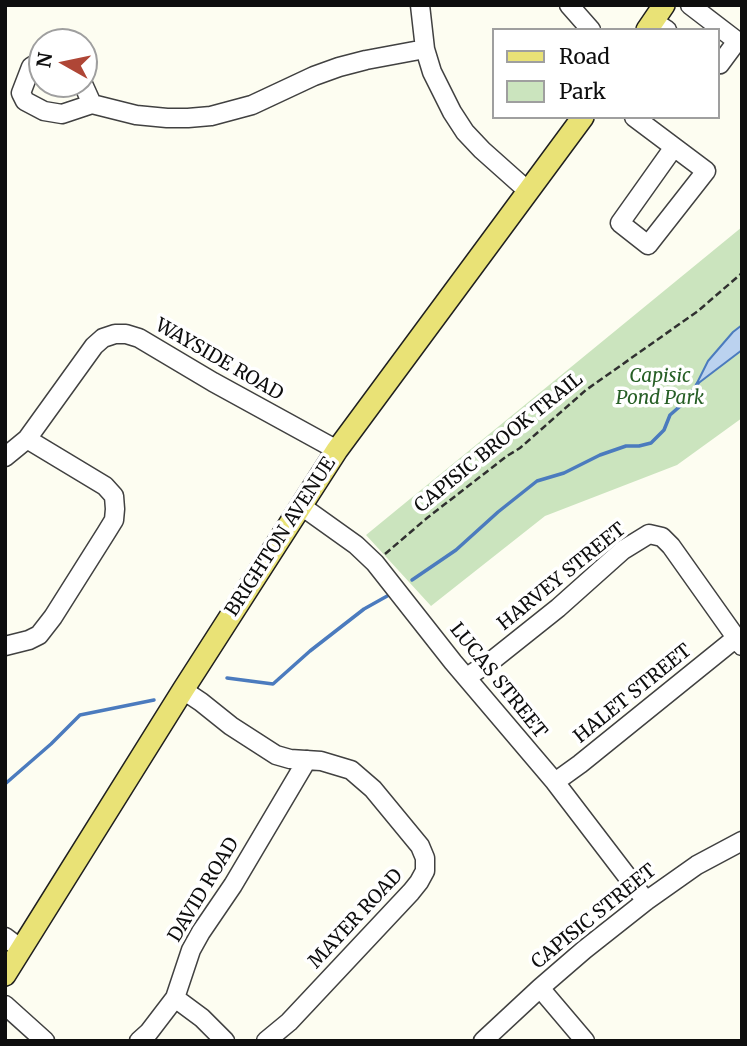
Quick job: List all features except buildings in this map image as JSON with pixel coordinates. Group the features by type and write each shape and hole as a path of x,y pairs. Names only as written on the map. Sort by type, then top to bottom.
{"main road":[{"name":"BRIGHTON AVENUE","path":"5,975 13,943 183,690 337,450 582,119"}],"street":[{"path":"419,5 425,49 442,94 465,132 528,191"},
{"path":"569,5 589,28"},
{"path":"690,5 737,41 719,64"},
{"path":"28,74 21,93 25,101 44,111 62,114 92,104 136,115 188,118 211,116 252,105 339,67 425,49"},
{"path":"89,98 92,104"},
{"path":"637,119 674,147 706,171 648,245 620,223 674,147"},
{"name":"WAYSIDE ROAD","path":"5,457 27,439 94,346 103,338 115,334 139,338 337,450"},
{"path":"5,646 39,635 114,520 114,496 104,486 27,439"},
{"name":"LUCAS STREET","path":"300,505 356,545 376,563 453,662 555,782 646,901"},
{"name":"HARVEY STREET","path":"467,677 558,608 623,550 649,534 662,537 671,546 739,642"},
{"name":"HALET STREET","path":"555,782 739,642"},
{"name":"MAYER ROAD","path":"183,690 276,755 290,759 321,761 351,770 373,789 420,846 425,858 425,871 419,883 289,1022 266,1041"},
{"name":"DAVID ROAD","path":"139,1041 175,998 191,950 307,760"},
{"name":"CAPISIC STREET","path":"483,1041 584,950 646,901 697,865 742,841"},
{"path":"540,988 585,1041"},
{"path":"175,998 202,1018 225,1041"},
{"path":"5,1005 45,1041"}],"path":[{"name":"CAPISIC BROOK TRAIL","path":"376,563 427,518 520,448 586,390 698,311 742,273"}],"green space":[{"name":"Capisic Pond Park","path":"742,227 742,418 677,465 545,516 431,606 366,535"}],"water":[{"path":"742,325 742,350 696,385 708,361"}],"waterway":[{"path":"412,580 456,550 537,481 564,473 600,455 626,446 651,443 664,430 670,415 686,401 698,383"},
{"path":"227,678 273,684 364,609 389,595"},
{"path":"5,784 80,715 154,700"}]}
